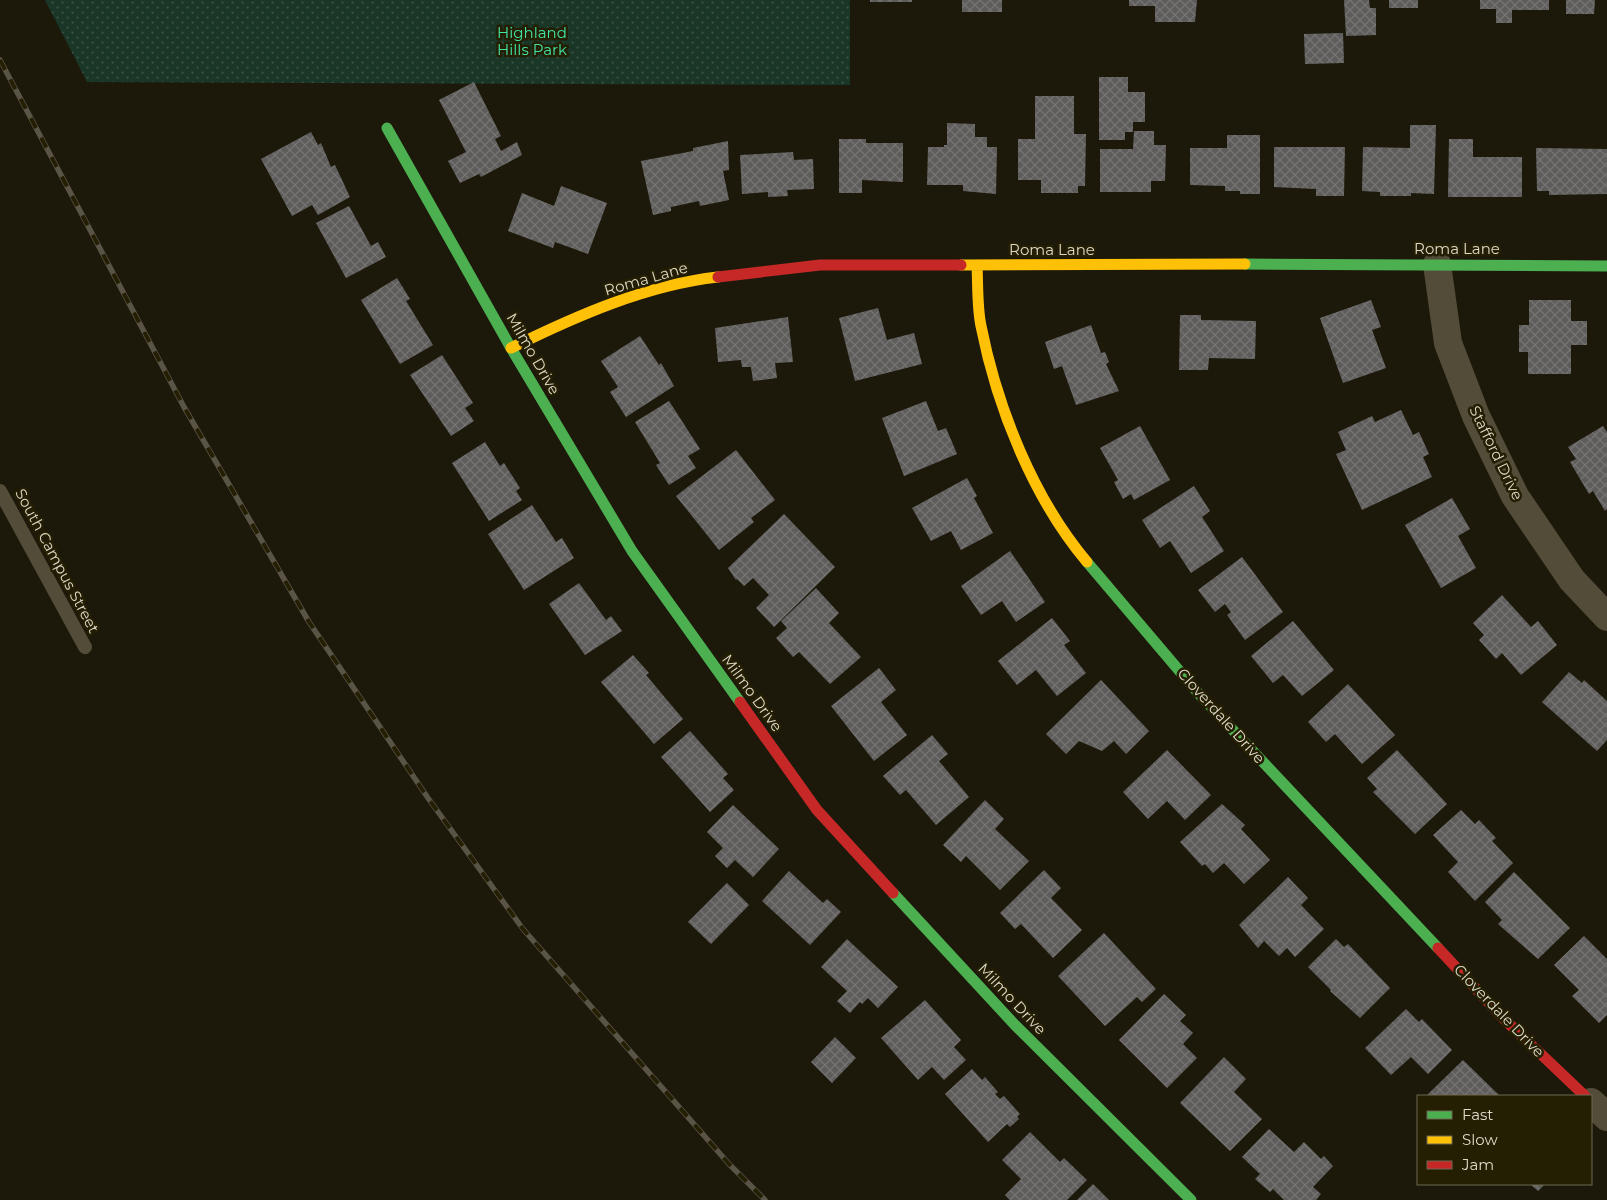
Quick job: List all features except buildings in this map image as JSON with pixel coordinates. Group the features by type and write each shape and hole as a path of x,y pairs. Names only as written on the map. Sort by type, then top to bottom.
{"street":[{"name":"Milmo Drive","path":"387,128 511,348 632,551 817,810 1015,1025 1191,1200"},
{"name":"Roma Lane","path":"511,348 569,319 683,282 820,265 1437,264 1607,266"},
{"name":"Stafford Drive","path":"1437,264 1448,343 1476,416 1515,496 1572,580 1607,617"},
{"name":"Cloverdale Drive","path":"977,265 981,325 1004,411 1038,492 1082,556 1199,694 1504,1019 1584,1095"},
{"path":"1592,1103 1607,1117"}],"lane":[{"name":"South Campus Street","path":"0,491 85,647"}],"green space":[{"name":"Highland Hills Park","path":"45,0 850,0 850,85 87,82"}],"railway":[{"path":"0,60 184,407 309,622 428,798 523,929 729,1164 765,1200"}],"traffic: fast":[{"path":"387,128 511,348 632,551 740,702"},
{"path":"1245,264 1607,266"},
{"path":"1087,562 1199,694 1438,948"},
{"path":"893,893 1015,1025 1191,1200"}],"traffic: slow":[{"path":"961,265 1245,264"},
{"path":"977,265 978,304 981,326 988,357 1007,419 1034,481 1050,510 1087,562"},
{"path":"511,348 586,314 638,295 664,287 718,277"}],"traffic: jam":[{"path":"718,277 820,265 961,265"},
{"path":"740,702 817,810 893,893"},
{"path":"1438,948 1504,1019 1584,1095"}]}
